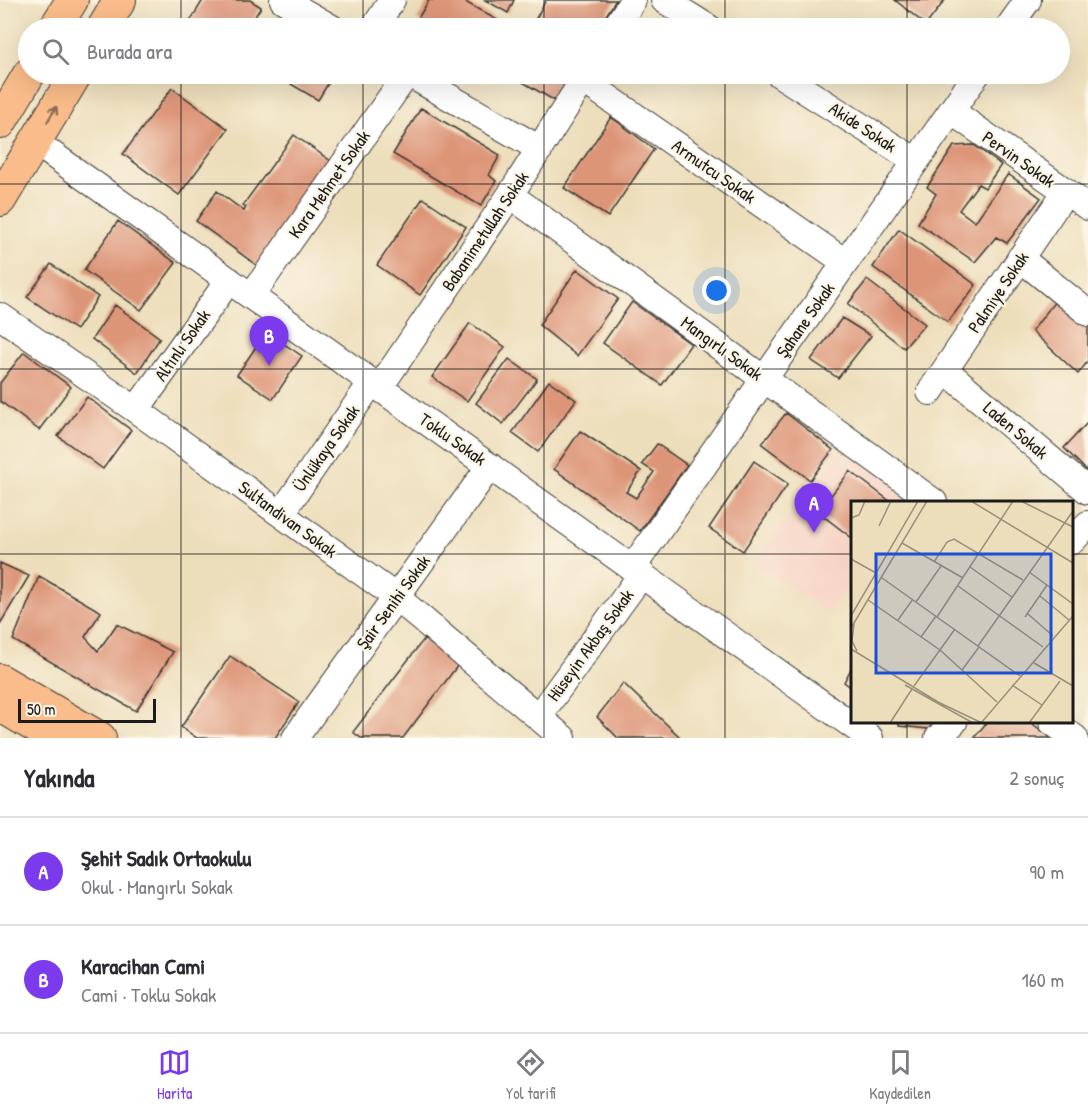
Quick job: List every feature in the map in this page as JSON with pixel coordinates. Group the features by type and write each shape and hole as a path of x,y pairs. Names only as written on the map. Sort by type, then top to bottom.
{"main road":[{"path":"61,18 72,0"},
{"path":"109,18 120,0"},
{"path":"1,119 23,84"},
{"path":"0,200 70,84"},
{"path":"0,680 100,738"},
{"path":"0,705 54,738"}],"street":[{"path":"283,0 314,18"},
{"path":"380,18 392,0"},
{"path":"621,18 633,0"},
{"path":"664,0 693,18"},
{"path":"1015,18 1028,0"},
{"name":"Kara Mehmet Sokak","path":"252,296 401,84"},
{"path":"426,84 540,148"},
{"name":"Babanimetullah Sokak","path":"376,385 510,195 581,84"},
{"name":"Armutcu Sokak","path":"595,84 845,262"},
{"name":"Akide Sokak","path":"795,84 916,161"},
{"name":"Şahane Sokak","path":"637,570 764,379 970,84"},
{"name":"Pervin Sokak","path":"951,111 1088,207"},
{"name":"Toklu Sokak","path":"35,142 870,738"},
{"name":"Palmiye Sokak","path":"930,392 1066,192"},
{"name":"Mangırlı Sokak","path":"510,195 933,501"},
{"path":"1020,258 1088,314"},
{"name":"Altınlı Sokak","path":"136,410 229,279"},
{"name":"Sultandivan Sokak","path":"0,316 136,410 396,597 563,738"},
{"name":"Laden Sokak","path":"945,370 1088,491"},
{"name":"Ünlükaya Sokak","path":"281,514 376,385"},
{"name":"Şair Senihi Sokak","path":"295,738 490,466"},
{"path":"1073,539 1088,524"},
{"name":"Hüseyin Akbaş Sokak","path":"538,717 637,570"},
{"path":"938,738 953,723"},
{"path":"1053,723 1075,738"}],"shaded area":[{"path":"846,443 921,501 851,501 851,592 845,589 829,613 752,563"}],"building":[{"path":"203,0 250,0 261,7 254,18 192,18"},
{"path":"429,0 462,0 494,18 418,18"},
{"path":"485,0 514,0 508,13"},
{"path":"546,0 616,0 604,18 536,18"},
{"path":"895,0 945,0 931,18 917,18"},
{"path":"287,7 306,18 280,18"},
{"path":"291,84 328,84 318,100"},
{"path":"526,84 565,84 555,101"},
{"path":"172,88 228,129 179,195 123,154"},
{"path":"421,108 500,155 489,175 496,181 481,206 393,154"},
{"path":"611,117 654,149 608,217 564,188"},
{"path":"294,135 335,164 259,267 196,221 217,191 244,211 246,207 243,205"},
{"path":"974,145 1001,165 985,188 978,184 959,210 975,222 1008,174 1041,198 1007,243 996,237 975,262 918,223 936,194 927,187 954,146"},
{"path":"423,198 466,227 420,295 377,265"},
{"path":"118,221 176,263 141,310 84,270"},
{"path":"899,229 976,285 948,322 873,267"},
{"path":"51,264 98,297 76,330 27,297"},
{"path":"577,269 618,299 577,356 539,325"},
{"path":"867,280 925,324 904,348 848,304"},
{"path":"1059,296 1088,321 1088,361 1078,374 1032,331"},
{"path":"632,302 691,344 662,385 603,343"},
{"path":"115,305 160,338 137,373 92,339"},
{"path":"842,318 871,336 838,378 811,360"},
{"path":"470,323 505,347 467,401 432,377"},
{"path":"266,332 302,356 273,399 237,375"},
{"path":"24,352 71,387 39,430 0,401 0,383"},
{"path":"509,359 537,379 503,424 476,403"},
{"path":"549,381 576,400 538,452 512,433"},
{"path":"87,397 131,430 103,469 58,436"},
{"path":"786,413 833,450 810,480 762,444"},
{"path":"1088,422 1088,472 1064,448"},
{"path":"580,431 641,471 626,492 636,498 654,472 642,464 657,444 687,465 640,531 554,469"},
{"path":"754,461 788,484 743,551 709,528"},
{"path":"850,471 890,501 851,501 851,537 818,512"},
{"path":"0,563 29,576 0,624"},
{"path":"39,576 101,612 85,637 98,651 117,624 173,652 136,711 13,640"},
{"path":"424,639 458,665 403,738 361,738 353,732"},
{"path":"230,656 299,702 275,738 197,738 181,727"},
{"path":"851,669 851,687 844,682"},
{"path":"623,683 681,738 618,738 597,717"},
{"path":"899,723 938,723 938,730 899,726"},
{"path":"986,723 1031,723 1051,738 974,738"}],"place":[{"name":"Karacihan Cami","path":"269,366"},
{"name":"Şehit Sadık Ortaokulu","path":"814,533"}]}
